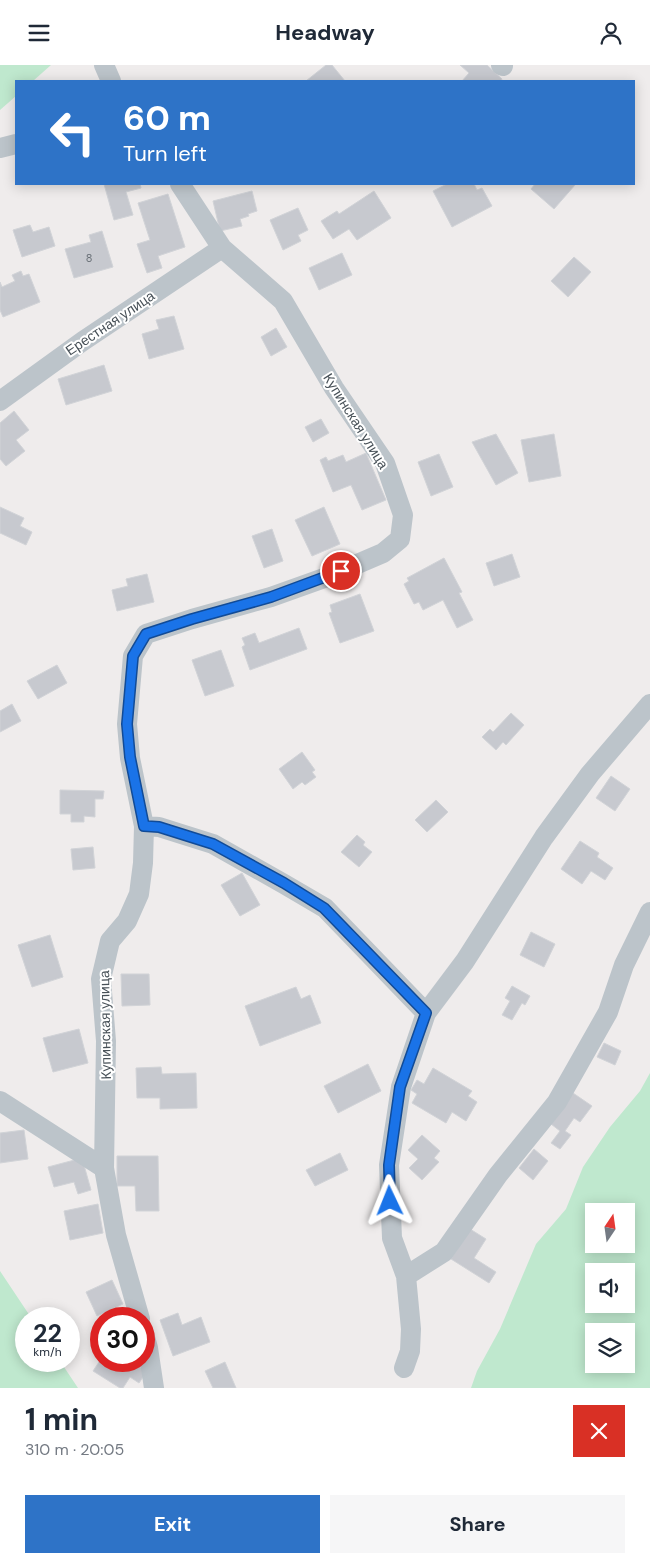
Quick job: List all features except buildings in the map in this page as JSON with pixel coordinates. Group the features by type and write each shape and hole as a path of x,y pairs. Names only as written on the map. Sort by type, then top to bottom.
{"street":[{"path":"104,65 111,80"},
{"path":"0,148 15,144"},
{"name":"Купинская улица","path":"137,1307 116,1235 104,1168 106,1041 101,979 110,941 127,921 139,894 143,863 144,826 130,757 127,724 133,656 146,634 271,597 327,577 383,553 400,539 403,515 385,463 334,388 283,301 222,248 181,185"},
{"name":"Ерестная улица","path":"0,401 83,341 222,248"},
{"path":"404,1369 410,1351 411,1329 406,1276 392,1238 389,1165 400,1087 426,1013 464,961 544,837 590,774 650,704"},
{"path":"144,826 159,827 213,844 284,883 324,908 426,1013"},
{"path":"406,1276 444,1252 498,1175 557,1101 608,1012 624,965 650,912"},
{"path":"0,1101 104,1168"},
{"path":"152,1372 154,1388"}],"green space":[{"path":"0,65 51,65 34,80 15,80 15,97 0,110"},
{"path":"650,1073 650,1388 471,1388 477,1371 500,1329 536,1244 566,1209 583,1167 610,1127 640,1091"},
{"path":"0,1271 24,1307 15,1307 15,1372 67,1372 78,1388 0,1388"}],"route":[{"path":"341,571 271,597 146,634 133,656 127,724 130,757 144,826 159,827 213,844 284,883 324,908 426,1013 400,1087 389,1165 390,1201"}]}
